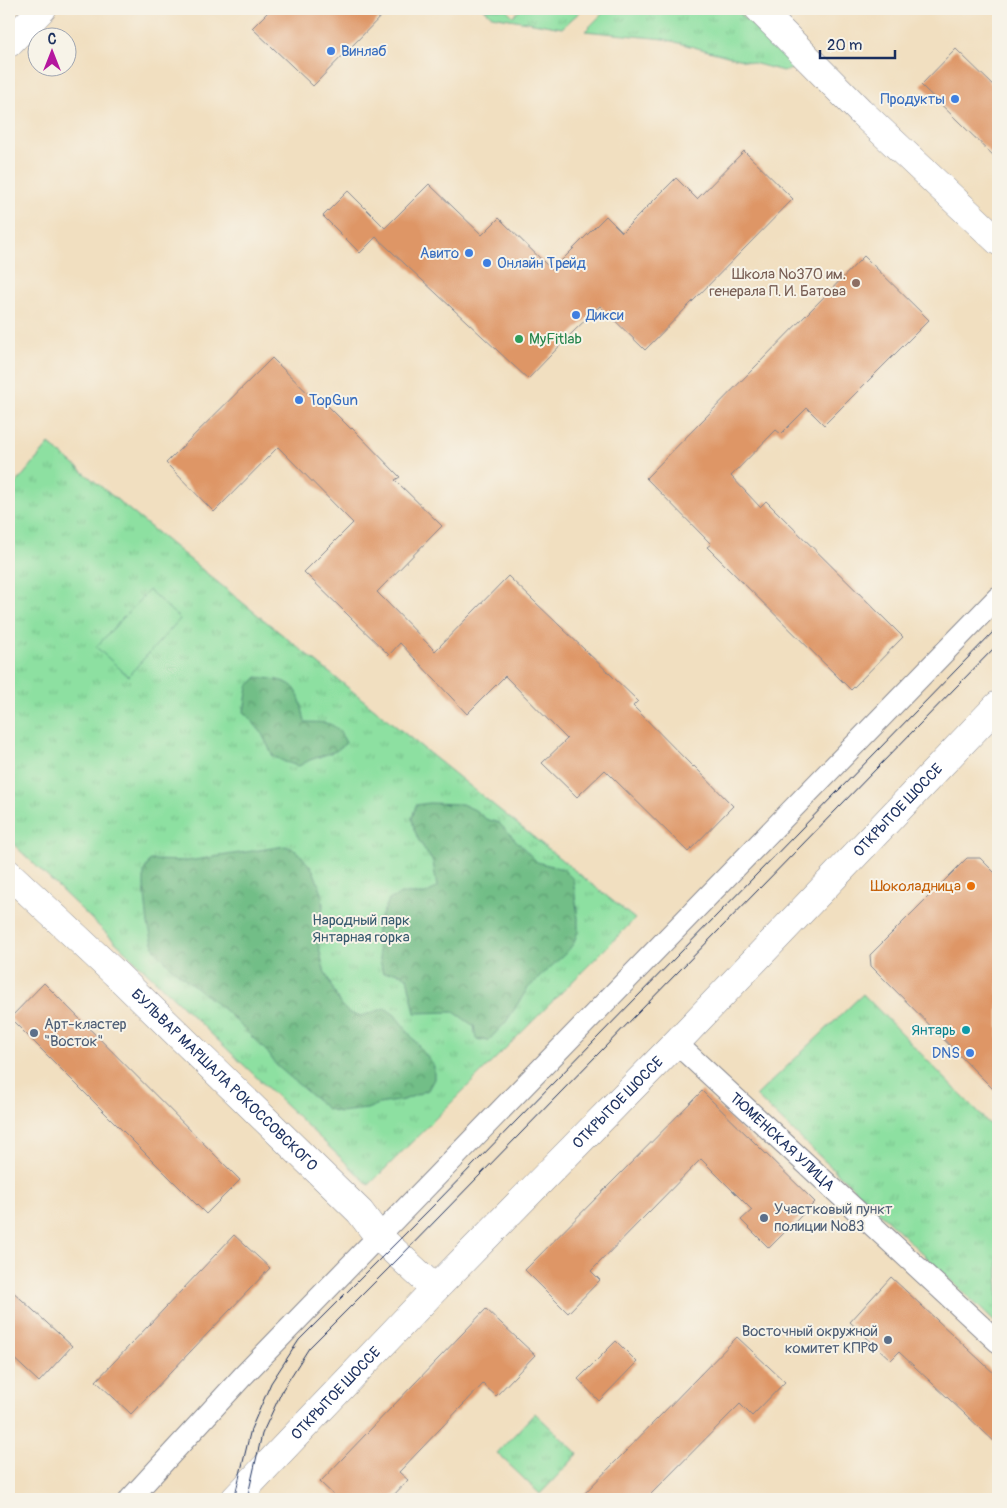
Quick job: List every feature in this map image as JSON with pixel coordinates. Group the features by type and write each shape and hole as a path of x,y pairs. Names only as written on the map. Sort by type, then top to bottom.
{"main road":[{"path":"9,43 42,9"},
{"path":"758,9 860,111 998,241"},
{"name":"ОТКРЫТОЕ ШОССЕ","path":"235,1499 435,1289 996,712"},
{"name":"БУЛЬВАР МАРШАЛА РОКОССОВСКОГО","path":"9,874 117,975 360,1212 378,1236 435,1289"}],"street":[{"path":"130,1499 243,1376 998,597"},
{"name":"ТЮМЕНСКАЯ УЛИЦА","path":"676,1043 998,1342"}],"green space":[{"path":"484,9 506,9 513,16 521,9 583,9 562,28 492,16"},
{"path":"607,9 735,9 797,68 783,71 664,39 585,31"},
{"name":"Народный парк Янтарная горка","path":"49,444 635,919 369,1185 9,840 9,492"},
{"path":"149,590 180,619 128,676 96,647"},
{"path":"257,677 288,683 297,692 305,722 330,724 338,730 346,743 336,751 299,766 273,756 261,732 244,712 248,686"},
{"path":"429,803 462,804 475,810 486,819 499,823 537,862 563,869 573,879 578,918 578,931 574,943 566,953 528,988 506,1022 488,1041 476,1039 474,1026 454,1012 415,1013 407,977 396,972 383,973 376,936 378,923 389,900 401,894 426,894 437,887 433,862 419,841 412,818 416,805"},
{"path":"285,846 296,850 313,870 322,893 323,906 318,943 324,970 340,1004 349,1013 362,1016 385,1008 395,1015 434,1066 434,1079 428,1090 404,1100 379,1104 367,1109 340,1112 327,1109 276,1065 268,1053 227,1012 173,969 155,950 148,924 144,886 144,872 150,860 188,861"},
{"path":"863,994 998,1133 998,1325 756,1096"},
{"path":"535,1413 578,1454 540,1494 497,1453"}],"building":[{"path":"271,9 388,9 313,86 252,28"},
{"path":"956,49 998,90 998,160 921,85"},
{"path":"744,151 793,199 645,350 600,306 528,379 376,237 360,253 323,216 348,191 385,228 429,184 482,235 499,218 552,270 606,216 622,232 676,178 697,199"},
{"path":"864,256 929,320 824,425 807,408 781,434 776,430 731,476 760,507 766,501 903,637 851,690 707,547 711,544 646,478"},
{"path":"272,358 321,406 324,402 352,428 400,477 395,480 442,526 377,592 435,651 508,576 638,701 633,706 733,806 688,852 605,770 577,797 542,763 567,739 505,676 467,714 400,643 389,655 304,572 353,523 278,447 214,512 166,463"},
{"name":"Янтарь","path":"967,858 980,858 998,876 998,1094 871,966 870,955"},
{"path":"44,983 240,1180 206,1214 10,1018"},
{"path":"702,1091 815,1202 769,1248 741,1220 752,1210 701,1159 591,1271 600,1280 568,1313 525,1270"},
{"path":"234,1235 270,1268 131,1414 96,1381"},
{"path":"891,1277 998,1377 998,1445 899,1352 891,1360 850,1322"},
{"path":"9,1288 72,1346 39,1382 9,1354"},
{"path":"486,1309 535,1355 496,1396 483,1384 399,1472 408,1480 390,1499 338,1499 320,1482"},
{"path":"737,1337 785,1382 752,1416 740,1404 646,1499 579,1499"},
{"path":"616,1341 637,1362 599,1401 578,1379"}],"tram line":[{"path":"235,1499 251,1429 271,1383 299,1340 436,1203 998,627"},
{"path":"247,1499 262,1434 283,1389 309,1348 998,644"}],"place":[{"name":"Винлаб","path":"331,51"},
{"name":"Продукты","path":"955,99"},
{"name":"Авито","path":"469,253"},
{"name":"Онлайн Трейд","path":"487,263"},
{"name":"Школа №370 им. генерала П. И. Батова","path":"856,283"},
{"name":"Дикси","path":"576,315"},
{"name":"MyFitlab","path":"519,339"},
{"name":"TopGun","path":"299,400"},
{"name":"Шоколадница","path":"971,886"},
{"name":"Янтарь","path":"966,1030"},
{"name":"Арт-кластер \"Восток\"","path":"34,1033"},
{"name":"DNS","path":"970,1053"},
{"name":"Участковый пункт полиции №83","path":"764,1218"},
{"name":"Восточный окружной комитет КПРФ","path":"888,1340"}]}
